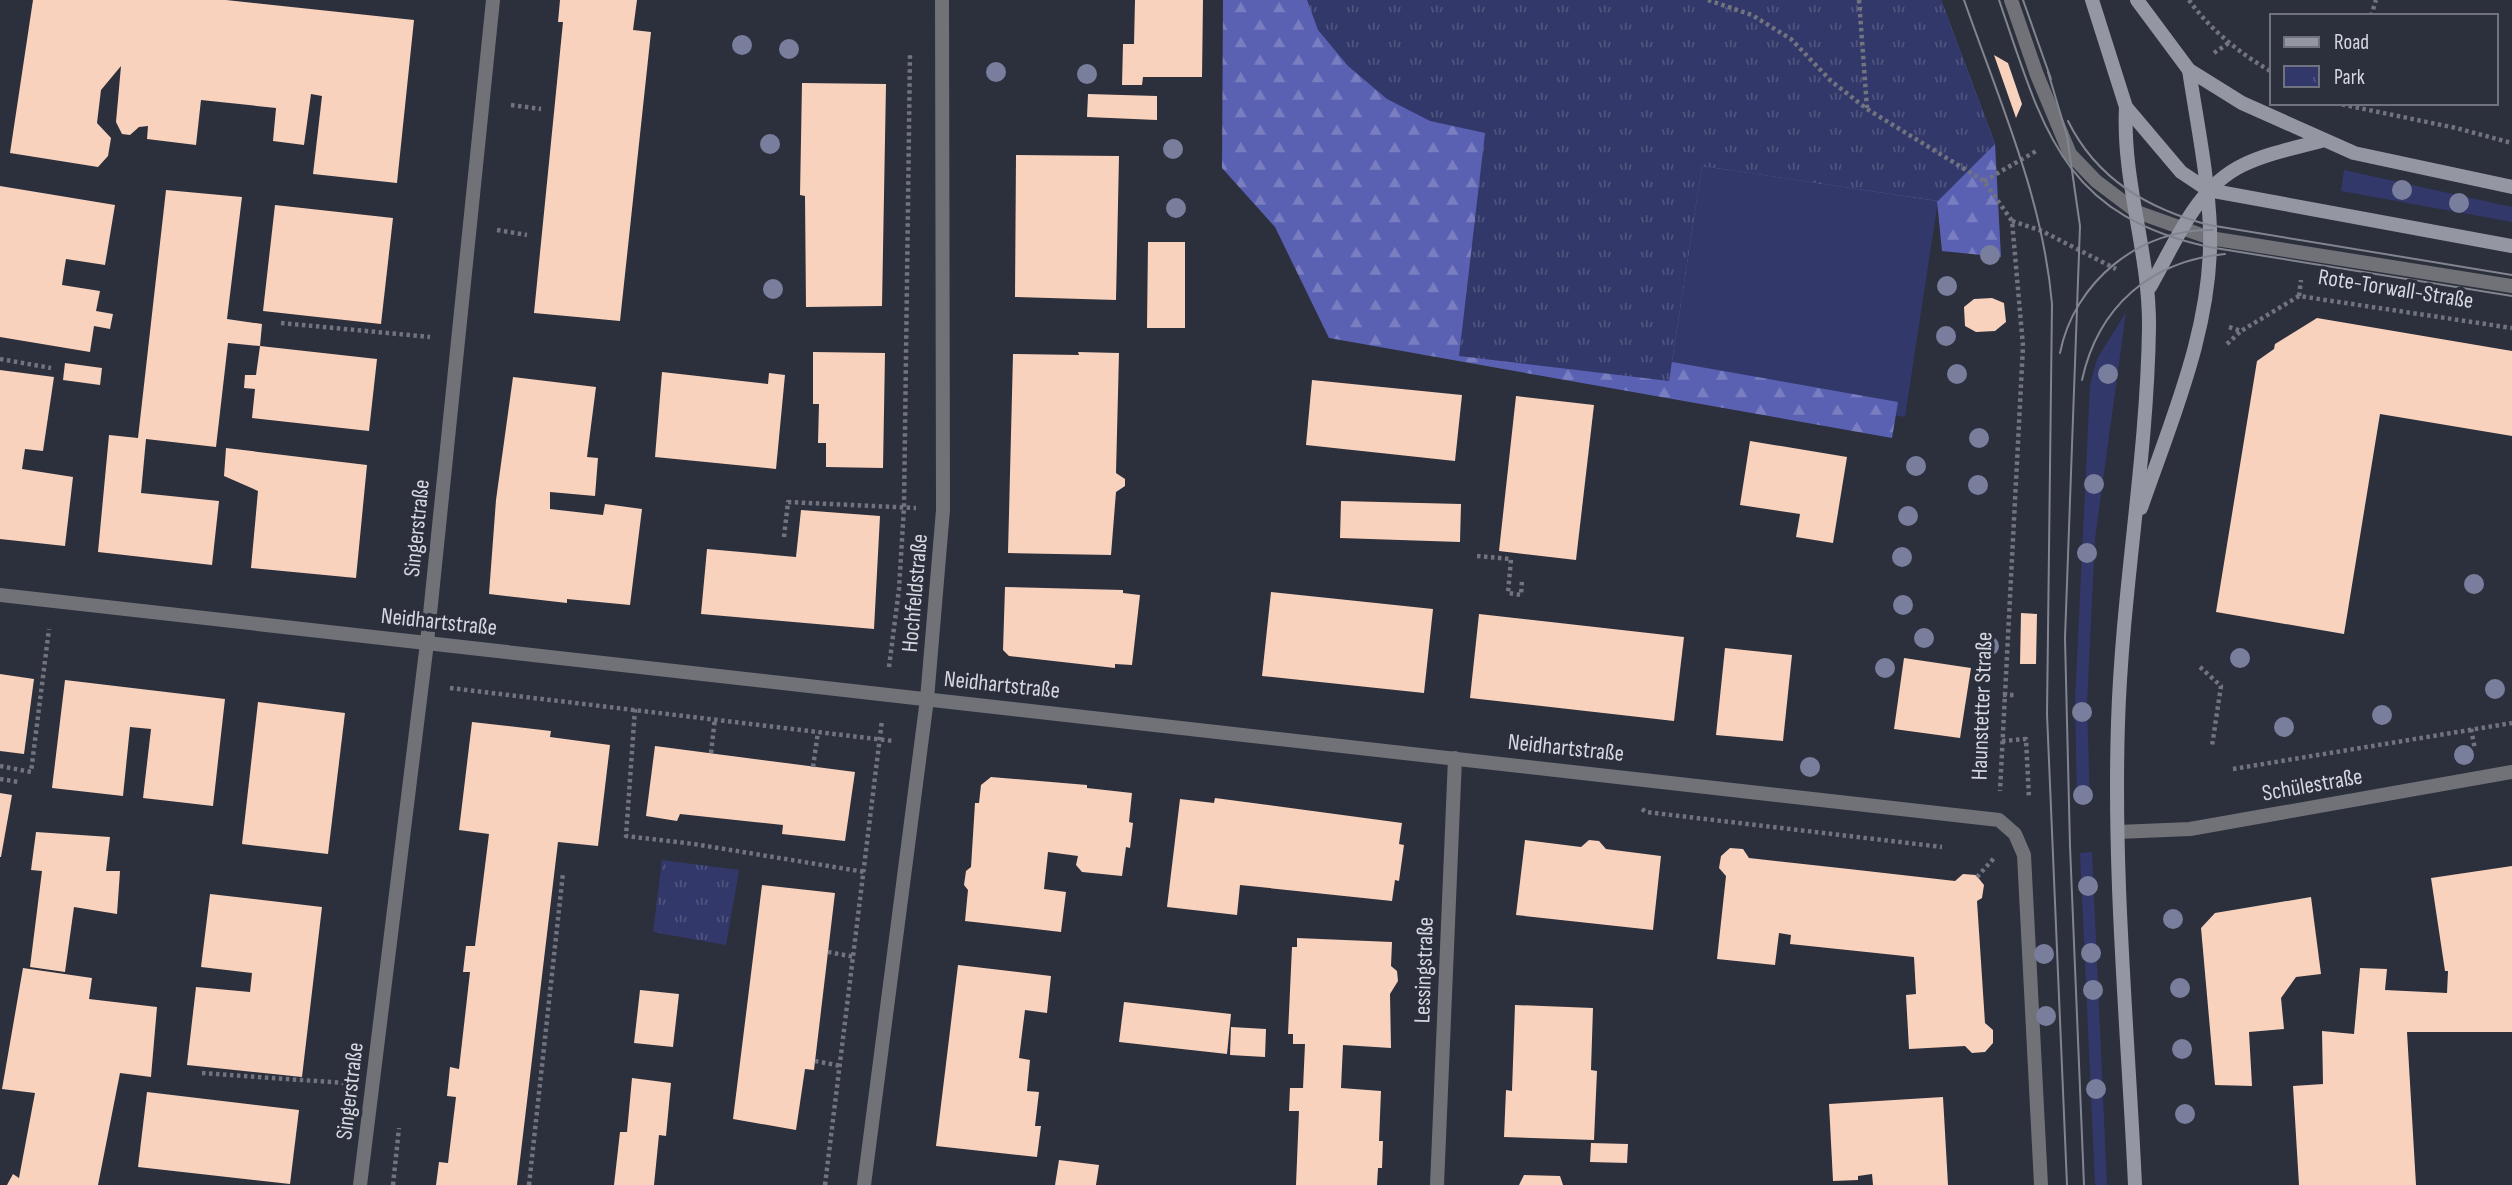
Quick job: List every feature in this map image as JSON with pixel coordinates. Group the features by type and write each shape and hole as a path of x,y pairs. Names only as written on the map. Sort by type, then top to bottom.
{"main road":[{"path":"2092,0 2126,107 2127,157 2150,287 2148,367 2118,724 2118,832 2135,1185"},
{"path":"2137,0 2189,70 2242,103 2321,141 2354,153 2512,187"},
{"path":"2133,531 2195,348 2201,318 2210,238 2208,190 2189,70"},
{"path":"2126,107 2181,172 2208,190 2512,246"},
{"path":"2150,287 2182,229 2208,190 2240,166 2321,141"}],"street":[{"name":"Singerstraße","path":"360,1185 427,643 493,0"},
{"name":"Hochfeldstraße","path":"864,1185 922,745 943,510 942,0"},
{"path":"2011,0 2070,154 2096,181 2137,212 2210,238 2512,286"},
{"name":"Neidhartstraße","path":"0,595 1999,820"},
{"name":"Lessingstraße","path":"1437,1185 1455,758"},
{"name":"Schülestraße","path":"2118,832 2190,829 2512,772"},
{"path":"1999,820 2015,834 2024,855 2041,1185"}],"path":[{"path":"1708,0 1752,15 1791,39 1831,81 1867,109 1984,181 2012,221 2054,237 2150,287"},
{"path":"1859,0 1867,109"},
{"path":"2189,0 2239,51 2270,71"},
{"path":"825,1185 899,589 904,508 910,48"},
{"path":"506,105 541,109"},
{"path":"2344,105 2456,128 2512,143"},
{"path":"1984,181 2062,138"},
{"name":"Haunstetter Straße","path":"1999,820 2003,695 2025,394 2024,346 2012,221"},
{"path":"493,229 527,235"},
{"name":"Rote-Torwall-Straße","path":"2201,318 2241,331 2299,296 2512,328"},
{"path":"281,324 458,339"},
{"path":"0,359 51,368"},
{"path":"784,537 788,502 943,510"},
{"path":"1478,556 1511,559 1508,593 1521,595 1522,581"},
{"path":"0,766 31,772 52,601"},
{"path":"2200,667 2221,686 2212,746"},
{"path":"422,685 715,718 922,745"},
{"path":"2003,695 2015,695"},
{"path":"635,709 626,836 865,872"},
{"path":"711,753 715,718"},
{"path":"2233,769 2512,723"},
{"path":"813,767 818,732"},
{"path":"2003,741 2026,739 2029,798"},
{"path":"0,779 19,782"},
{"path":"1646,813 1942,847"},
{"path":"529,1185 563,873"},
{"path":"828,952 855,957"},
{"path":"815,1061 841,1066"},
{"path":"202,1073 373,1085"}],"green space":[{"path":"1223,0 1941,0 1995,144 2001,257 1942,251 1937,201 1702,166 1672,362 1898,402 1892,438 1329,338 1275,227 1222,168"},
{"path":"1307,0 1941,0 1995,144 1938,201 1702,166 1669,381 1459,356 1485,133 1430,121 1387,99 1348,66 1318,30"},
{"path":"1702,166 1938,201 1905,417 1669,381"},
{"path":"2344,170 2512,207 2512,222 2341,191"},
{"path":"2126,312 2095,539 2087,704 2090,802 2077,802 2075,701 2090,385 2097,359"},
{"path":"2092,852 2107,1185 2095,1185 2080,853"},
{"path":"662,860 739,870 726,945 653,932"}],"building":[{"path":"33,0 226,0 414,20 397,183 313,174 322,96 311,94 304,145 273,141 276,108 201,100 196,145 147,139 148,126 139,127 130,135 122,134 116,122 121,66 101,90 97,123 111,138 108,156 98,167 10,153"},
{"path":"560,0 637,0 633,30 651,32 620,321 534,313 563,22 558,22"},
{"path":"1135,0 1203,0 1202,77 1143,77 1142,85 1122,85 1123,44 1134,44"},
{"path":"1994,55 2008,63 2022,104 2016,118"},
{"path":"802,83 886,84 882,306 806,307 805,196 800,195"},
{"path":"1088,94 1157,96 1157,120 1087,117"},
{"path":"1016,155 1119,156 1116,300 1015,297"},
{"path":"0,186 115,205 105,265 66,259 62,285 100,291 96,311 113,314 110,329 94,326 90,352 0,337"},
{"path":"166,190 242,197 227,319 262,324 260,346 228,343 216,447 146,439 141,493 219,501 212,565 98,552 109,435 138,438"},
{"path":"275,205 393,218 381,324 263,311"},
{"path":"1148,242 1185,242 1185,328 1147,328"},
{"path":"1992,298 2004,303 2006,322 1995,331 1976,332 1965,326 1964,307 1974,299"},
{"path":"2317,318 2512,351 2512,436 2380,414 2344,634 2216,612 2257,361 2274,349 2275,344"},
{"path":"260,346 377,359 369,431 252,418 255,389 244,388 245,375 256,375"},
{"path":"813,352 885,353 883,468 826,467 826,443 818,443 819,404 813,404"},
{"path":"1078,352 1119,353 1116,473 1125,479 1125,486 1116,492 1111,555 1008,553 1013,354 1079,355"},
{"path":"65,363 102,368 100,385 63,380"},
{"path":"0,370 54,377 43,451 25,449 22,469 73,477 65,546 0,539"},
{"path":"662,372 768,384 769,373 785,375 776,469 655,457"},
{"path":"513,377 596,387 587,457 598,458 595,496 550,492 550,509 603,515 605,504 642,509 630,605 567,599 567,603 489,594 496,500"},
{"path":"1312,380 1462,395 1455,461 1306,445"},
{"path":"1516,396 1594,405 1576,560 1499,551"},
{"path":"1750,441 1847,457 1833,543 1796,537 1800,514 1740,505"},
{"path":"226,448 367,465 356,578 251,568 258,491 224,476"},
{"path":"1341,501 1461,504 1460,542 1340,538"},
{"path":"801,510 880,516 874,629 701,614 707,549 796,557"},
{"path":"1005,587 1123,590 1123,593 1140,595 1132,665 1115,664 1115,668 1009,656 1003,650"},
{"path":"1271,592 1433,609 1424,693 1262,676"},
{"path":"2021,613 2037,614 2036,664 2020,664"},
{"path":"1479,614 1684,637 1674,721 1470,698"},
{"path":"1725,648 1792,655 1783,741 1716,735"},
{"path":"1904,658 1971,668 1960,738 1894,729"},
{"path":"0,674 34,679 24,754 0,751"},
{"path":"65,680 225,699 213,806 143,798 151,729 130,727 123,796 52,788"},
{"path":"258,702 345,713 328,854 242,844"},
{"path":"472,722 551,731 550,737 610,745 598,846 558,842 517,1185 436,1185 439,1162 448,1163 456,1097 447,1096 450,1067 459,1069 470,972 463,972 466,946 475,946 489,834 459,830"},
{"path":"655,746 855,772 845,841 782,834 783,825 680,814 677,821 646,816"},
{"path":"991,777 1087,785 1087,788 1132,793 1130,848 1126,847 1122,876 1082,872 1076,865 1078,856 1048,852 1044,889 1066,892 1061,932 965,921 968,890 964,885 966,871 971,867 975,803 979,803 981,785"},
{"path":"0,793 12,795 1,857 0,857"},
{"path":"1215,798 1402,823 1399,844 1404,845 1399,881 1395,880 1392,901 1240,885 1237,915 1167,907 1180,799 1214,803"},
{"path":"36,832 110,837 106,871 120,871 117,914 74,907 65,972 30,967 42,871 31,870"},
{"path":"1525,840 1581,847 1589,840 1599,841 1606,849 1661,856 1653,930 1516,915"},
{"path":"1730,848 1743,849 1749,858 1955,881 1963,874 1976,875 1984,885 1982,898 1977,901 1985,1023 1993,1030 1993,1043 1985,1052 1972,1053 1965,1046 1909,1049 1906,995 1916,994 1914,957 1790,944 1791,935 1779,933 1775,965 1717,959 1726,876 1719,868 1721,856"},
{"path":"2512,866 2512,1032 2407,1032 2416,1185 2299,1185 2293,1086 2323,1084 2322,1031 2354,1034 2360,968 2387,969 2385,990 2447,993 2448,971 2445,971 2431,878"},
{"path":"762,885 835,893 814,1070 805,1069 796,1130 733,1119"},
{"path":"210,894 322,907 302,1077 187,1065 196,987 250,992 252,973 201,967"},
{"path":"2311,897 2321,974 2296,977 2281,998 2284,1029 2249,1032 2252,1086 2215,1085 2201,928 2215,913"},
{"path":"1297,938 1392,942 1391,966 1397,971 1398,981 1390,994 1391,1048 1343,1045 1341,1088 1381,1091 1379,1141 1383,1141 1382,1168 1378,1168 1377,1185 1296,1185 1299,1111 1289,1111 1290,1088 1303,1088 1305,1044 1293,1044 1293,1034 1288,1034 1292,947 1297,947"},
{"path":"958,965 1051,976 1047,1013 1025,1010 1019,1058 1030,1060 1027,1091 1039,1092 1035,1126 1041,1126 1037,1157 936,1146"},
{"path":"23,968 92,978 89,999 157,1007 151,1077 120,1073 98,1185 7,1185 13,1174 19,1178 35,1093 2,1089"},
{"path":"640,990 679,994 673,1047 634,1043"},
{"path":"1124,1002 1231,1014 1227,1054 1119,1042"},
{"path":"1515,1005 1593,1008 1591,1070 1597,1071 1594,1140 1504,1137 1506,1090 1512,1091"},
{"path":"1231,1027 1266,1029 1265,1057 1230,1055"},
{"path":"632,1078 671,1083 666,1136 659,1135 654,1185 614,1185 620,1132 627,1132"},
{"path":"147,1092 299,1110 290,1184 138,1167"},
{"path":"1943,1097 1948,1185 1873,1185 1872,1174 1858,1176 1858,1180 1833,1181 1829,1104"},
{"path":"1591,1143 1628,1144 1627,1163 1590,1162"},
{"path":"1059,1160 1099,1165 1096,1185 1055,1185"},
{"path":"1524,1175 1560,1176 1563,1185 1519,1185"}],"tram line":[{"path":"1964,0 2018,150 2039,226 2052,304 2047,714 2067,1185"},
{"path":"1999,0 2030,88 2046,126 2065,160 2089,189 2120,213 2159,232 2209,247 2512,296"},
{"path":"2023,0 2051,79"},
{"path":"2048,72 2067,136 2080,226 2065,638 2070,846 2084,1185"},
{"path":"2068,121 2080,142 2110,176 2146,201 2187,218 2209,225 2512,275"},
{"path":"2060,353 2068,327 2080,304 2095,282 2114,264 2136,249 2160,238 2213,230"},
{"path":"2082,380 2101,330 2131,292 2173,266 2198,258 2225,254"}]}
